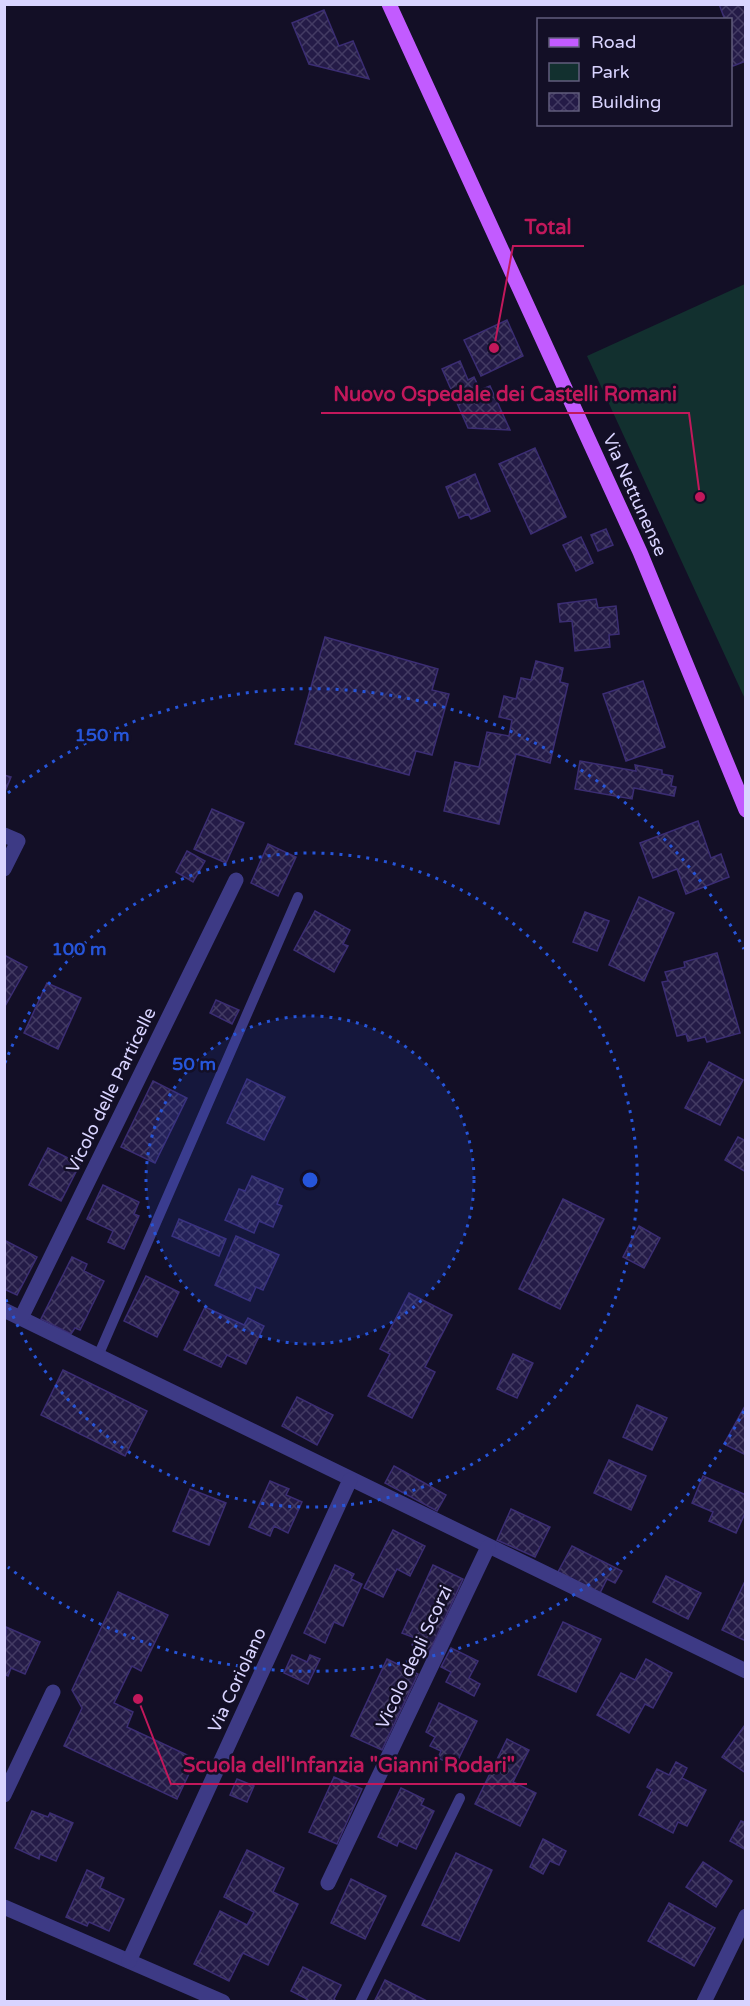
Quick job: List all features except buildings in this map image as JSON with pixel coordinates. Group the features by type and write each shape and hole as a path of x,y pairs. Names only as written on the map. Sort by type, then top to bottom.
{"main road":[{"name":"Via Nettunense","path":"388,4 640,552 746,810"}],"street":[{"path":"4,835 18,842 4,869"},
{"name":"Vicolo delle Particelle","path":"21,1318 236,880"},
{"path":"4,1310 746,1671"},
{"name":"Via Coriolano","path":"129,1961 350,1480"},
{"name":"Vicolo degli Scorzi","path":"328,1882 488,1547"},
{"path":"4,1795 53,1692"},
{"path":"4,1907 223,2001"},
{"path":"704,2001 746,1916"}],"lane":[{"path":"98,1356 298,897"},
{"path":"360,2001 460,1798"}],"green space":[{"path":"745,284 745,699 587,356"}],"place":[{"name":"Total","path":"494,348"},
{"name":"Nuovo Ospedale dei Castelli Romani","path":"700,497"},
{"name":"Scuola dell'Infanzia \"Gianni Rodari\"","path":"138,1699"}]}
